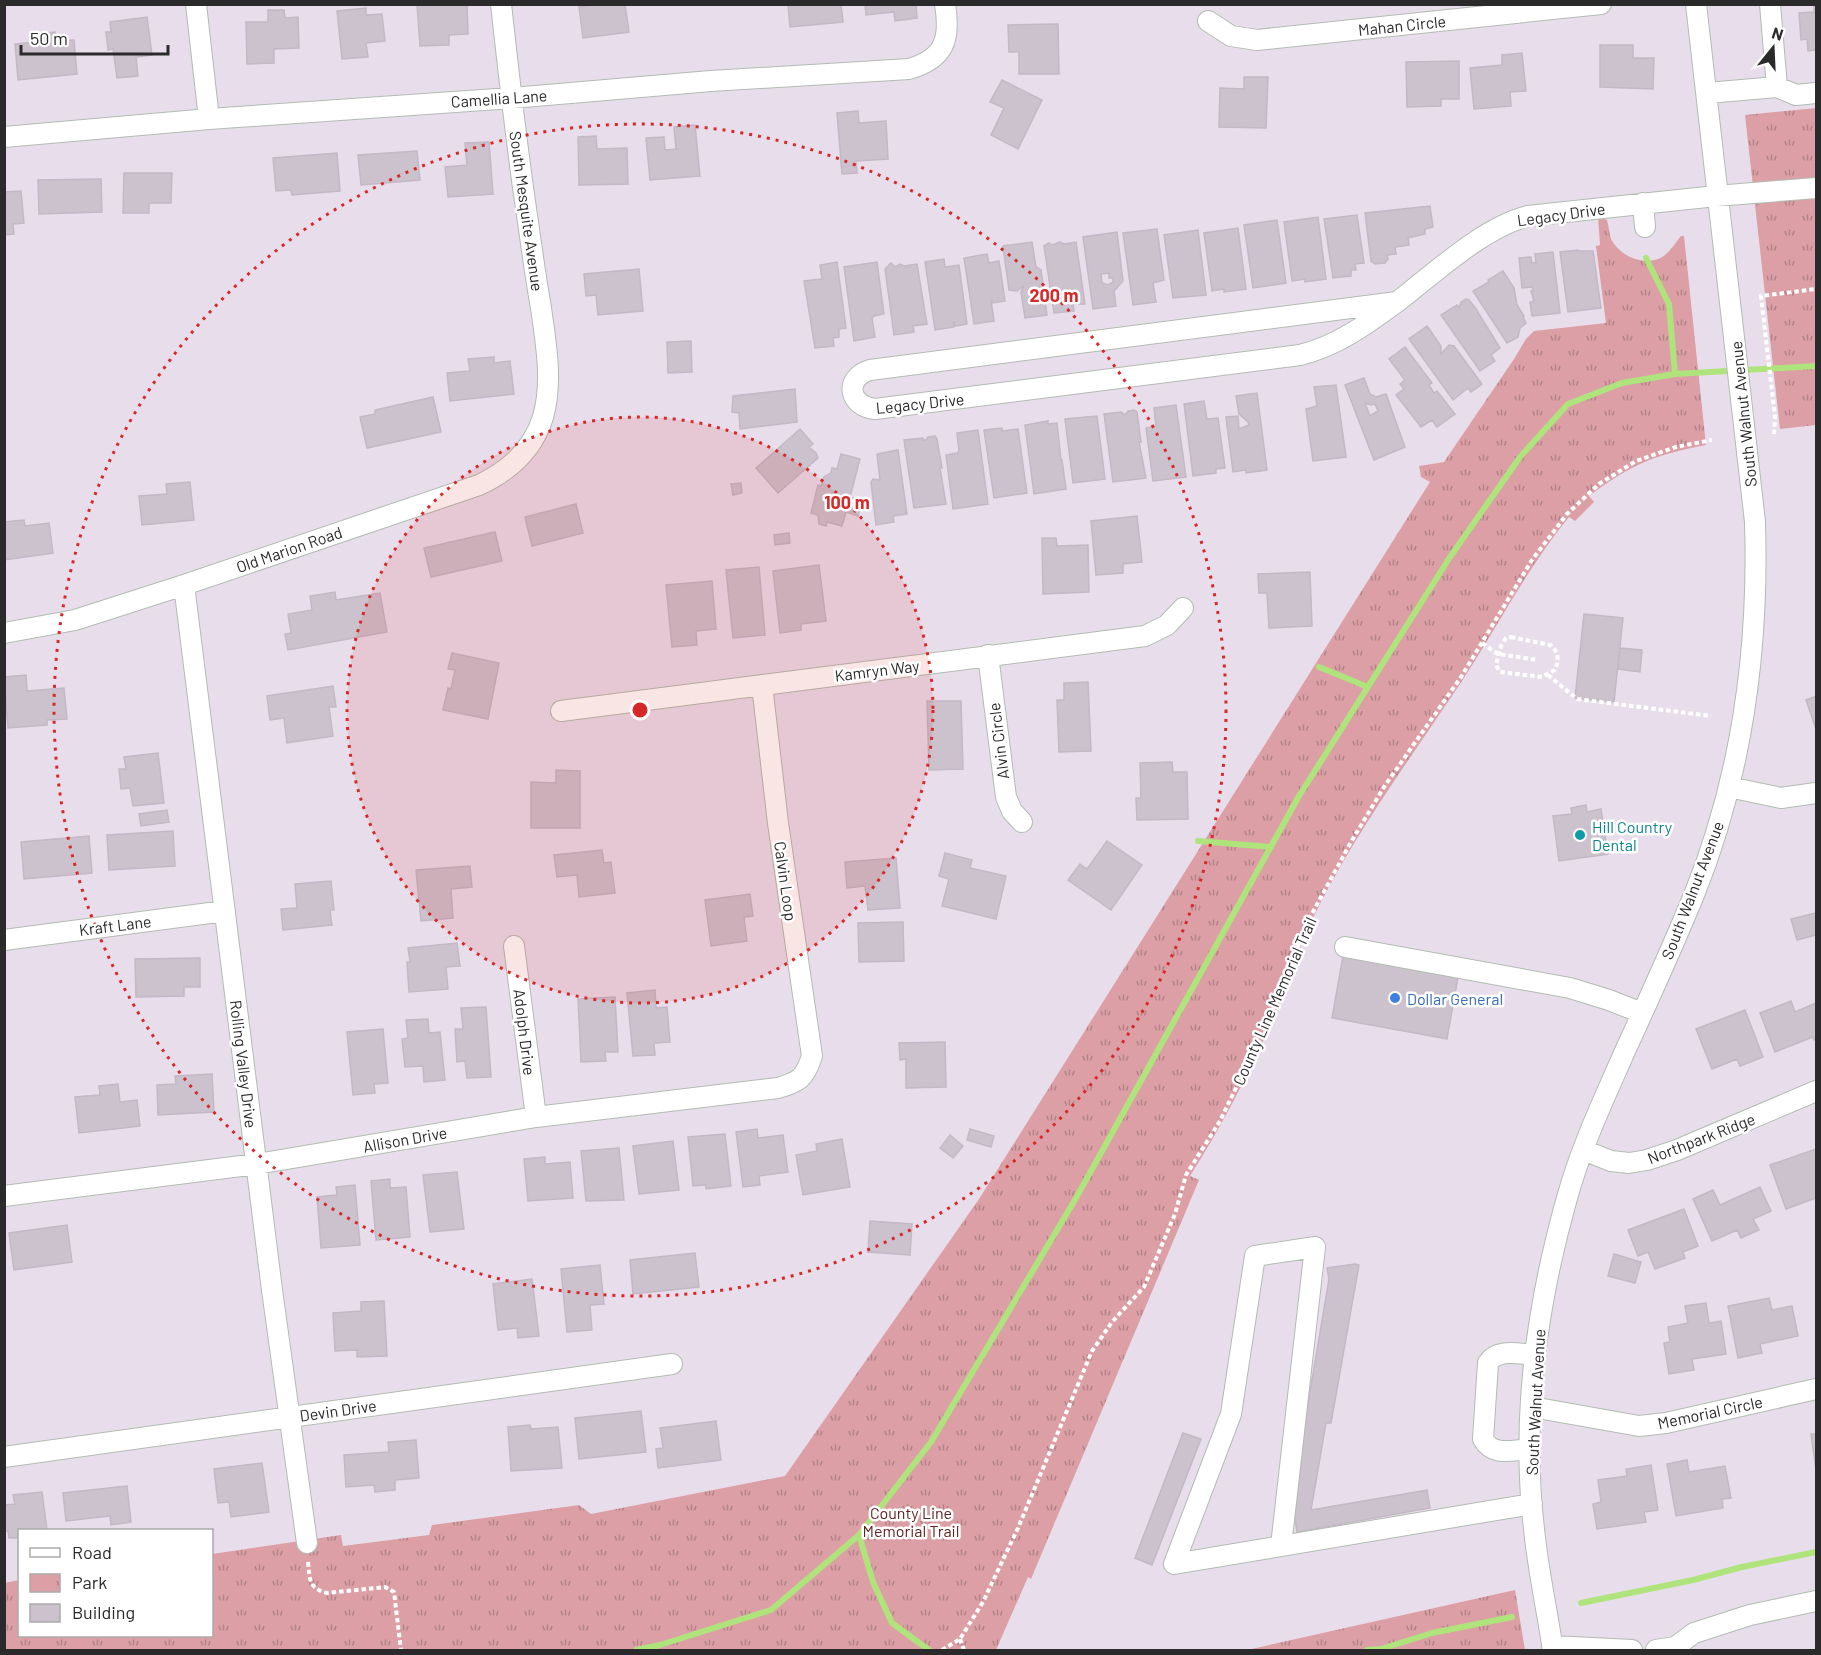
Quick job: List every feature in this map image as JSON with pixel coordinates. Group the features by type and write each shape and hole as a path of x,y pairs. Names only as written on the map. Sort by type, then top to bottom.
{"street":[{"path":"196,4 209,119"},
{"name":"South Mesquite Avenue","path":"501,4 546,346 547,398 543,417"},
{"name":"Camellia Lane","path":"4,137 711,81 909,69 932,60 940,52 947,31 945,4"},
{"name":"Mahan Circle","path":"1208,21 1231,36 1257,40 1601,4"},
{"name":"South Walnut Avenue","path":"1552,1648 1533,1527 1530,1449 1535,1355 1543,1303 1555,1246 1583,1149 1700,880 1729,787 1743,720 1751,664 1755,613 1755,522 1716,196 1696,4"},
{"path":"1770,4 1777,87"},
{"path":"1707,93 1777,87 1796,95 1816,93"},
{"name":"Legacy Drive","path":"1397,302 870,369 856,377 853,392 860,405 875,409 1300,355 1317,351 1366,324 1397,302 1489,232 1528,216 1642,203 1816,188"},
{"path":"1642,203 1645,228"},
{"name":"Old Marion Road","path":"4,633 75,620 479,484 510,468 532,442 543,417"},
{"name":"Rolling Valley Drive","path":"184,585 307,1543"},
{"name":"Kamryn Way","path":"561,711 1145,636 1167,625 1183,608"},
{"name":"Alvin Circle","path":"988,655 1004,786 1012,811 1022,822"},
{"name":"Calvin Loop","path":"762,685 778,823 812,1056 804,1076"},
{"path":"1729,787 1781,798 1816,793"},
{"name":"Kraft Lane","path":"4,940 225,911"},
{"name":"Adolph Drive","path":"514,946 536,1117"},
{"path":"1345,947 1570,988 1642,1013"},
{"name":"Allison Drive","path":"4,1196 257,1164 536,1117 778,1088 797,1082 804,1076"},
{"name":"Northpark Ridge","path":"1583,1149 1611,1161 1629,1163 1647,1160 1677,1150 1816,1091"},
{"path":"1281,1546 1315,1247 1255,1256 1231,1414 1174,1564 1532,1504"},
{"path":"1530,1449 1497,1451 1488,1447 1483,1439 1488,1363 1492,1357 1499,1354 1535,1355"},
{"name":"Devin Drive","path":"4,1457 672,1364"},
{"name":"Memorial Circle","path":"1532,1407 1639,1426 1665,1423 1816,1389"},
{"path":"1656,1650 1675,1647 1694,1633 1750,1615 1816,1601"},
{"path":"1552,1648 1632,1650"}],"path":[{"path":"1774,434 1775,417 1761,296 1816,289"},
{"name":"County Line Memorial Trail","path":"942,1650 960,1639 983,1602 1010,1545 1092,1351 1112,1322 1144,1287 1175,1214 1186,1175 1220,1121 1268,1022 1308,921 1384,788 1461,677 1550,534 1587,495 1636,461 1676,447 1712,440"},
{"path":"1508,637 1547,643 1554,648 1558,659 1555,670 1542,678 1502,673 1497,665 1499,654 1504,639 1508,637"},
{"path":"1482,643 1499,654 1538,660"},
{"path":"1548,675 1577,699 1711,716"},
{"path":"307,1543 310,1578 314,1588 327,1593 386,1587 394,1592 401,1650"},
{"path":"960,1639 964,1650"}],"green space":[{"path":"1816,108 1816,425 1780,429 1745,115"},
{"name":"County Line Memorial Trail","path":"1598,217 1607,220 1615,246 1628,256 1643,261 1651,261 1665,255 1681,236 1684,236 1706,445 1657,457 1631,468 1589,496 1594,502 1575,521 1569,517 1526,577 1460,684 1381,800 1344,860 1311,922 1253,1062 1190,1176 1199,1180 1031,1579 1028,1577 996,1650 5,1650 4,1583 18,1580 18,1637 213,1637 213,1554 341,1535 343,1546 429,1535 432,1525 579,1505 591,1514 785,1476 979,1199 1430,482 1421,477 1419,466 1444,462 1526,339 1534,331 1606,323 1596,246 1600,245"},
{"path":"1515,1590 1525,1650 1247,1650"}],"building":[{"path":"417,4 467,4 468,34 449,35 449,45 420,46"},
{"path":"625,4 629,32 583,38 579,7"},
{"path":"788,4 841,4 843,22 790,27"},
{"path":"865,4 916,4 917,18 895,21 894,12 866,15"},
{"path":"1814,4 1816,4 1816,50 1808,51 1807,39 1801,40 1799,13 1814,12"},
{"path":"366,8 366,15 382,14 385,41 366,43 368,57 342,59 337,11"},
{"path":"268,10 284,10 285,18 298,17 299,48 274,49 274,63 247,64 246,22 268,22"},
{"path":"147,17 152,55 136,57 138,76 117,78 113,49 108,50 106,32 111,32 110,22"},
{"path":"1058,24 1059,74 1019,74 1019,52 1009,52 1008,25"},
{"path":"55,32 56,41 74,40 77,74 18,80 15,44 36,42 35,34"},
{"path":"1600,45 1633,45 1633,58 1654,58 1653,89 1600,87"},
{"path":"1522,53 1526,91 1510,92 1511,106 1474,109 1470,68 1502,65 1502,55"},
{"path":"1459,61 1459,99 1441,99 1441,106 1407,107 1406,62"},
{"path":"1244,77 1268,77 1266,128 1219,127 1220,88 1244,89"},
{"path":"1002,80 1042,100 1018,149 991,135 1004,108 990,102"},
{"path":"858,111 859,123 886,121 888,159 856,161 857,173 842,174 837,113"},
{"path":"695,125 700,176 650,180 646,138 664,137 665,150 676,149 674,127"},
{"path":"596,136 597,149 627,148 628,184 579,185 578,137"},
{"path":"489,142 493,194 448,197 445,167 467,165 465,143"},
{"path":"417,151 420,180 361,185 358,155"},
{"path":"337,153 340,191 292,195 291,190 276,191 273,158"},
{"path":"124,173 172,173 171,203 149,203 149,213 123,213"},
{"path":"101,179 102,212 39,214 38,180"},
{"path":"21,191 24,223 13,224 14,234 4,235 4,192"},
{"path":"1430,206 1433,227 1425,229 1425,234 1408,238 1409,245 1395,247 1396,254 1387,255 1388,259 1385,263 1375,264 1371,261 1365,213"},
{"path":"1357,215 1364,263 1355,264 1356,270 1351,270 1351,276 1333,278 1324,219"},
{"path":"1318,217 1326,279 1292,281 1284,222"},
{"path":"1277,220 1286,283 1253,288 1244,225"},
{"path":"1238,228 1246,289 1212,291 1204,233"},
{"path":"1157,229 1164,280 1153,283 1156,302 1133,305 1123,233"},
{"path":"1198,230 1206,295 1173,298 1164,235"},
{"path":"1117,232 1123,281 1114,291 1116,306 1093,309 1083,237","holes":["1109,273 1109,278 1113,278 1113,282 1108,285 1102,283 1101,274"]},
{"path":"1032,242 1036,267 1041,270 1047,315 1025,318 1021,292 1024,286 1017,291 1009,290 1003,246"},
{"path":"1060,242 1064,244 1076,242 1085,304 1073,304 1074,311 1054,313 1044,246"},
{"path":"1593,251 1601,308 1568,312 1560,252"},
{"path":"1553,252 1560,313 1532,316 1530,302 1534,301 1531,291 1533,291 1532,287 1522,288 1519,258 1531,257 1532,263 1536,263 1535,254"},
{"path":"987,254 989,263 999,261 1005,301 993,303 991,300 994,321 974,324 964,258"},
{"path":"944,259 945,267 959,265 967,324 955,326 953,322 954,327 935,330 925,262"},
{"path":"837,262 846,328 839,329 839,337 833,338 834,346 815,348 804,281 822,279 820,265"},
{"path":"877,262 884,314 872,318 875,337 854,341 844,267"},
{"path":"891,263 895,267 900,264 904,266 917,264 927,324 913,326 914,332 894,335 885,269"},
{"path":"639,269 643,311 598,315 596,295 586,296 584,274"},
{"path":"1503,271 1514,288 1517,305 1526,323 1520,328 1518,337 1507,343 1473,291"},
{"path":"1466,299 1476,309 1500,348 1491,355 1495,361 1480,371 1441,315 1457,305 1459,308 1461,302"},
{"path":"1427,326 1441,346 1441,354 1449,345 1454,346 1482,384 1471,392 1468,388 1453,400 1409,339"},
{"path":"691,341 692,372 668,373 667,342"},
{"path":"1405,347 1432,383 1429,385 1434,393 1437,391 1455,414 1437,427 1432,420 1421,427 1396,395 1404,389 1400,384 1405,380 1389,359"},
{"path":"494,357 494,363 510,361 514,394 450,401 447,373 470,371 468,359"},
{"path":"1364,378 1370,394 1376,397 1386,394 1405,447 1374,460 1345,385","holes":["1365,403 1375,404 1378,411 1370,416"]},
{"path":"1336,385 1346,457 1313,461 1306,409 1317,406 1314,387"},
{"path":"795,389 797,422 740,429 739,413 732,412 733,396"},
{"path":"1257,393 1267,470 1233,472 1226,417 1238,416 1239,429 1249,425 1239,414 1236,396"},
{"path":"433,397 441,432 367,448 360,417 375,414 375,410"},
{"path":"1204,401 1207,419 1218,418 1225,468 1216,469 1216,473 1193,476 1184,404"},
{"path":"1176,405 1186,477 1153,481 1146,428 1156,426 1154,408"},
{"path":"1134,410 1137,412 1141,442 1139,442 1146,478 1113,482 1104,414 1122,412 1126,414"},
{"path":"1097,416 1105,479 1073,483 1065,419"},
{"path":"1048,421 1048,424 1057,423 1066,489 1034,494 1025,425"},
{"path":"1002,428 1002,431 1018,429 1027,493 994,498 984,430"},
{"path":"800,429 813,444 809,447 818,458 778,493 756,468"},
{"path":"978,430 988,504 953,509 946,455 959,451 957,433"},
{"path":"935,436 942,468 940,468 946,504 914,508 904,440 923,438 926,440 928,437"},
{"path":"898,450 907,514 893,516 894,522 876,525 871,482 873,479 880,480 877,454"},
{"path":"841,454 860,459 850,497 862,500 858,516 846,512 842,526 827,522 826,526 819,524 818,515 811,513 818,485 821,486 824,477 831,473 832,468 837,469"},
{"path":"190,482 194,520 142,525 139,496 167,494 166,484"},
{"path":"741,483 742,493 733,495 731,484"},
{"path":"576,504 583,533 532,546 525,517"},
{"path":"1137,516 1142,562 1123,564 1123,573 1096,575 1091,521"},
{"path":"24,520 25,526 49,523 53,553 4,560 4,522"},
{"path":"495,532 502,561 431,577 424,548"},
{"path":"789,533 790,543 775,545 774,535"},
{"path":"1042,538 1056,538 1057,546 1088,545 1089,592 1043,594"},
{"path":"819,565 826,621 801,624 801,630 780,633 773,571"},
{"path":"759,567 765,635 733,638 726,570"},
{"path":"1310,572 1312,626 1269,628 1267,593 1259,593 1258,574"},
{"path":"712,581 716,629 696,631 697,645 672,647 666,585"},
{"path":"335,592 336,600 380,593 387,632 288,650 285,634 291,633 288,614 312,610 310,596"},
{"path":"1584,614 1623,618 1614,702 1575,698"},
{"path":"1620,648 1642,650 1640,672 1618,669"},
{"path":"452,653 499,663 488,719 443,710 455,670 448,669"},
{"path":"26,675 27,691 64,688 67,719 47,720 47,725 8,728 4,677"},
{"path":"1088,682 1091,751 1059,752 1057,700 1064,700 1064,683"},
{"path":"333,686 336,707 329,707 333,736 287,743 284,718 270,720 267,696"},
{"path":"1816,696 1816,729 1806,700"},
{"path":"927,701 961,701 963,769 929,770"},
{"path":"158,753 164,803 133,806 130,788 121,789 119,769 126,769 124,757"},
{"path":"1172,762 1173,772 1187,772 1188,819 1137,820 1136,798 1141,798 1140,763"},
{"path":"556,770 580,771 580,828 531,828 531,782 556,783"},
{"name":"Hill Country Dental","path":"1586,805 1587,812 1601,809 1608,854 1559,861 1553,816 1572,814 1571,808"},
{"path":"167,810 169,822 141,826 139,814"},
{"path":"173,831 175,866 109,870 107,835"},
{"path":"89,836 92,873 24,879 21,842"},
{"path":"1107,841 1142,865 1111,910 1068,880 1080,864 1087,869"},
{"path":"602,850 604,863 611,862 615,893 579,897 577,875 557,877 554,855"},
{"path":"945,853 972,860 970,868 1006,876 996,919 942,906 949,879 939,876"},
{"path":"896,858 900,908 868,910 865,886 847,888 845,862"},
{"path":"470,866 472,887 451,889 453,918 421,921 416,870"},
{"path":"331,881 334,910 330,910 332,925 283,930 281,909 297,908 295,884"},
{"path":"750,894 753,916 744,917 747,941 711,946 705,900"},
{"path":"1816,913 1816,935 1797,940 1791,919"},
{"path":"903,922 904,961 859,962 858,923"},
{"path":"457,943 460,966 446,967 448,989 409,992 408,948"},
{"name":"Dollar General","path":"1343,956 1458,977 1447,1039 1332,1018"},
{"path":"200,958 200,987 184,987 184,996 136,997 135,959"},
{"path":"655,990 656,1008 667,1007 670,1042 654,1043 655,1055 633,1056 627,993"},
{"path":"615,997 618,1052 605,1052 606,1061 581,1062 578,999"},
{"path":"1791,1001 1795,1012 1816,1003 1816,1039 1814,1040 1813,1037 1775,1052 1760,1013"},
{"path":"486,1007 491,1077 467,1078 465,1061 457,1062 455,1029 463,1029 461,1008"},
{"path":"1745,1010 1763,1057 1740,1066 1737,1059 1712,1069 1696,1029"},
{"path":"428,1019 429,1033 440,1032 445,1080 424,1082 423,1066 405,1067 402,1039 408,1038 406,1020"},
{"path":"383,1029 388,1083 374,1084 375,1093 353,1095 347,1032"},
{"path":"945,1042 946,1087 906,1088 906,1059 900,1060 899,1043"},
{"path":"212,1074 214,1112 158,1115 157,1085 176,1084 175,1076"},
{"path":"118,1084 120,1102 137,1100 140,1126 79,1133 75,1097 100,1095 99,1086"},
{"path":"757,1129 758,1138 783,1135 788,1172 759,1176 760,1185 743,1187 736,1132"},
{"path":"970,1129 994,1136 991,1147 967,1140"},
{"path":"725,1134 731,1186 706,1189 706,1185 693,1186 688,1137"},
{"path":"950,1135 963,1146 953,1158 940,1148"},
{"path":"842,1139 850,1187 803,1195 796,1155 817,1151 816,1144"},
{"path":"673,1141 679,1190 639,1194 633,1146"},
{"path":"619,1148 624,1200 586,1201 581,1151"},
{"path":"1816,1149 1816,1198 1786,1209 1770,1165"},
{"path":"545,1157 545,1164 570,1162 573,1198 528,1201 524,1159"},
{"path":"457,1172 464,1229 430,1232 423,1175"},
{"path":"390,1179 390,1188 406,1187 410,1237 376,1240 371,1181"},
{"path":"355,1185 360,1245 321,1248 317,1197 337,1195 336,1187"},
{"path":"1760,1187 1771,1211 1753,1219 1759,1230 1741,1238 1737,1230 1712,1241 1693,1199 1713,1190 1720,1205"},
{"path":"1684,1209 1698,1246 1683,1252 1685,1258 1655,1269 1648,1252 1638,1256 1628,1230"},
{"path":"870,1221 912,1224 910,1255 868,1252"},
{"path":"67,1225 72,1262 14,1270 9,1233"},
{"path":"695,1253 699,1287 633,1294 630,1260"},
{"path":"1614,1254 1641,1262 1635,1283 1608,1276"},
{"path":"600,1265 604,1304 590,1305 592,1330 567,1332 561,1269"},
{"path":"1359,1265 1331,1423 1326,1423 1311,1510 1427,1490 1430,1508 1297,1532 1292,1499 1329,1279 1327,1268"},
{"path":"532,1279 539,1336 518,1338 517,1328 498,1330 493,1284"},
{"path":"1769,1298 1772,1310 1792,1306 1798,1336 1760,1344 1762,1353 1738,1358 1728,1306"},
{"path":"384,1301 387,1356 357,1357 357,1350 335,1351 333,1313 361,1311 361,1302"},
{"path":"1706,1303 1709,1323 1721,1321 1726,1354 1692,1359 1694,1370 1669,1374 1664,1343 1670,1342 1668,1327 1688,1323 1685,1306"},
{"path":"641,1411 646,1452 579,1459 575,1418"},
{"path":"716,1421 721,1460 658,1468 656,1449 663,1448 660,1428"},
{"path":"530,1425 531,1429 558,1427 562,1468 511,1471 508,1427"},
{"path":"1183,1433 1201,1439 1152,1565 1135,1558"},
{"path":"1811,1434 1816,1434 1816,1470"},
{"path":"416,1440 419,1478 395,1480 395,1490 375,1492 374,1485 346,1487 344,1455 389,1452 388,1442"},
{"path":"1687,1460 1689,1472 1725,1466 1731,1498 1722,1499 1723,1508 1676,1516 1667,1464"},
{"path":"262,1463 269,1512 231,1517 229,1502 218,1503 214,1469"},
{"path":"1651,1465 1658,1510 1644,1512 1646,1522 1597,1529 1593,1504 1601,1502 1598,1480 1627,1476 1626,1469"},
{"path":"127,1486 131,1522 111,1525 110,1516 66,1521 63,1493"},
{"path":"42,1492 47,1529 18,1529 18,1538 9,1538 8,1531 4,1531 4,1505 15,1504 13,1495"}],"waterway":[{"path":"1646,258 1669,304 1675,374"},
{"path":"636,1650 660,1645 771,1610 859,1535 931,1442 1076,1198 1299,796 1450,557 1520,457 1568,404 1622,383 1675,374 1816,366"},
{"path":"1319,667 1368,687"},
{"path":"1198,841 1271,847"},
{"path":"859,1535 873,1582 892,1623 929,1650"},
{"path":"1581,1603 1816,1552"},
{"path":"1367,1650 1381,1649 1432,1633 1512,1617"}],"place":[{"name":"Hill Country Dental","path":"1580,835"},
{"name":"Dollar General","path":"1395,998"}]}
